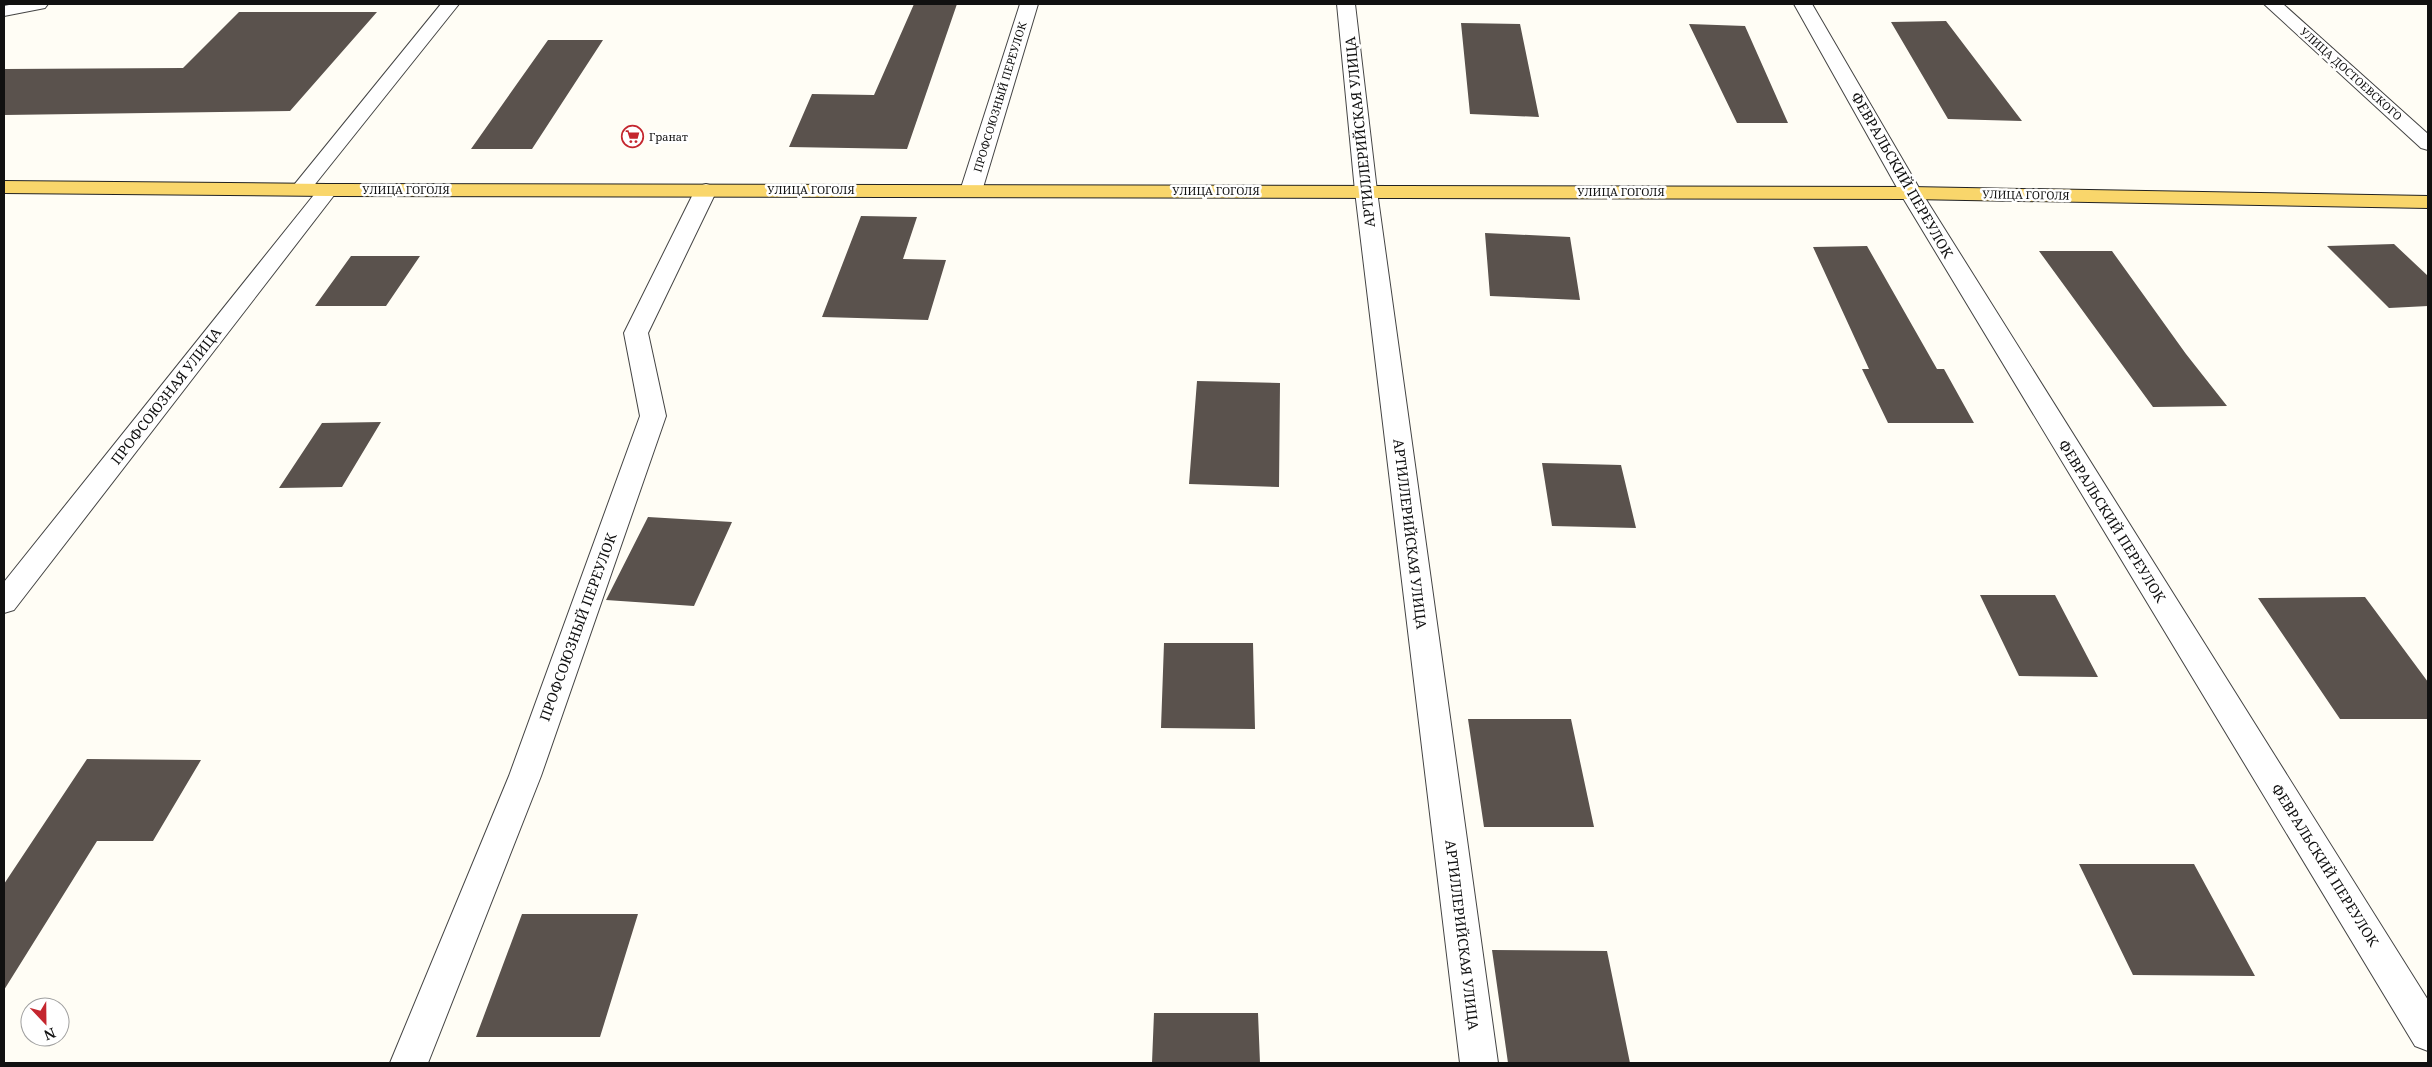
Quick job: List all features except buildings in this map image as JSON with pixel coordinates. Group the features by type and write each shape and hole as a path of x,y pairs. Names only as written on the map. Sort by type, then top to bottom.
{"main road":[{"name":"УЛИЦА ГОГОЛЯ","path":"4,186 328,190 1366,191 1911,194 2428,202"}],"street":[{"path":"4,11 39,4"},
{"path":"301,189 450,4"},
{"name":"ПРОФСОЮЗНЫЙ ПЕРЕУЛОК","path":"971,191 1029,4"},
{"name":"АРТИЛЛЕРИЙСКАЯ УЛИЦА","path":"1346,4 1366,191 1479,1063"},
{"name":"ФЕВРАЛЬСКИЙ ПЕРЕУЛОК","path":"1803,4 1911,194 2428,1033"},
{"name":"УЛИЦА ДОСТОЕВСКОГО","path":"2273,4 2428,144"},
{"name":"ПРОФСОЮЗНАЯ УЛИЦА","path":"4,602 328,190"},
{"name":"ПРОФСОЮЗНЫЙ ПЕРЕУЛОК","path":"409,1063 525,776 653,416 636,333 706,190"}],"place":[{"name":"Гранат","path":"633,137"}]}
